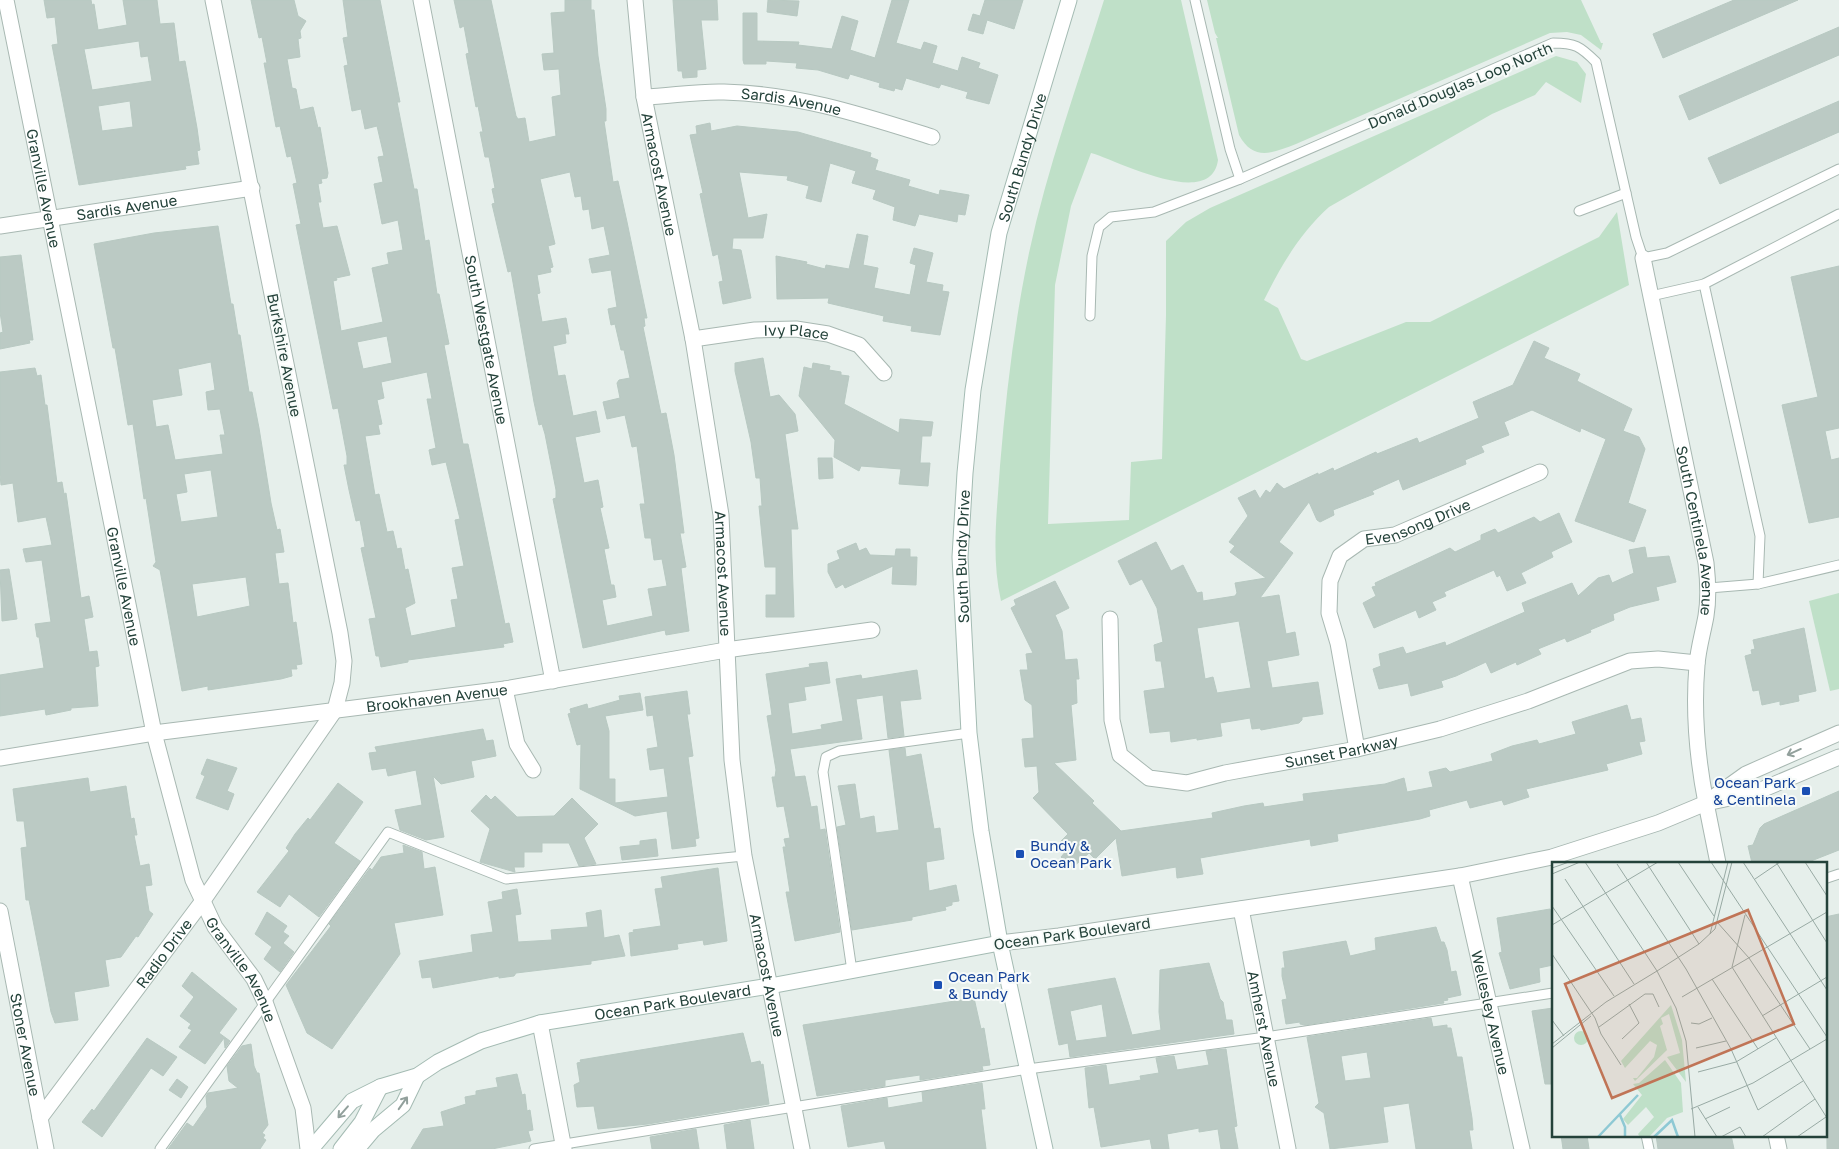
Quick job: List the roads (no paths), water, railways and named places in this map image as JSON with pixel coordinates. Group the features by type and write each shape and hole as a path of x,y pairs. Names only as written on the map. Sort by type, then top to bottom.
{"street":[{"name":"Granville Avenue","path":"6,0 154,733 192,880 215,927 254,979 265,1002 303,1108 309,1149"},
{"name":"Burkshire Avenue","path":"214,0 340,632 344,661 342,683 335,710"},
{"name":"South Westgate Avenue","path":"421,0 553,681"},
{"name":"Armacost Avenue","path":"635,0 644,97 693,339 721,515 732,760 744,856 802,1149"},
{"name":"South Bundy Drive","path":"1045,1149 1000,943 981,831 969,733 960,556 965,473 974,390 999,233 1069,0"},
{"name":"Sardis Avenue","path":"644,97 723,92 797,100 841,108 932,137"},
{"name":"Sardis Avenue","path":"0,226 252,188"},
{"name":"South Centinela Avenue","path":"1643,258 1706,563 1709,588 1697,663 1695,698 1697,753 1718,862"},
{"name":"Ivy Place","path":"693,339 755,330 796,329 828,334 859,345 884,373"},
{"name":"Evensong Drive","path":"1357,749 1338,643 1329,613 1330,581 1340,556 1364,539 1395,535 1540,472"},
{"name":"Sunset Parkway","path":"1110,618 1112,720 1120,755 1149,778 1187,783 1225,773 1357,749 1440,729 1528,701 1630,661 1658,659 1697,663"},
{"name":"Brookhaven Avenue","path":"0,758 154,733 505,689 726,650 872,630"},
{"path":"505,689 517,744 533,770"},
{"name":"Radio Drive","path":"40,1118 202,902 335,710"},
{"name":"Ocean Park Boulevard","path":"1706,803 1746,774 1839,734"},
{"name":"Ocean Park Boulevard","path":"417,1076 438,1062 481,1041 540,1023 770,986 1000,943 1460,876 1552,857 1658,823 1706,803 1754,793 1839,757"},
{"name":"Wellesley Avenue","path":"1460,876 1522,1149"},
{"name":"Amherst Avenue","path":"1241,909 1288,1149"},
{"name":"Stoner Avenue","path":"0,911 46,1149"},
{"path":"540,1023 564,1147"},
{"path":"309,1149 352,1102 380,1087 417,1076"},
{"path":"357,1149 373,1130 403,1105 417,1076"},
{"path":"341,1149 362,1122 380,1087"},
{"path":"1776,1136 1779,1149"}],"lane":[{"path":"1195,0 1230,149 1240,179"},
{"name":"Donald Douglas Loop North","path":"1090,316 1092,256 1099,227 1111,217 1154,212 1240,179 1553,43 1569,43 1581,47 1596,62 1636,236 1643,258"},
{"path":"1643,258 1668,253 1839,169"},
{"path":"1579,211 1626,192"},
{"path":"1651,296 1704,284 1839,214"},
{"path":"1704,284 1760,536 1758,584"},
{"path":"1709,588 1758,584 1839,565"},
{"path":"852,971 823,772 826,757 839,751 969,733"},
{"path":"160,1149 388,832 506,879 744,856"},
{"path":"1827,878 1839,874"},
{"path":"534,1149 564,1147 1028,1069 1266,1037 1552,992"},
{"path":"1646,1136 1649,1149"}],"place":[{"name":"Ocean Park & Centinela","path":"1806,791"},
{"name":"Bundy & Ocean Park","path":"1020,854"},
{"name":"Ocean Park & Bundy","path":"938,985"}]}
